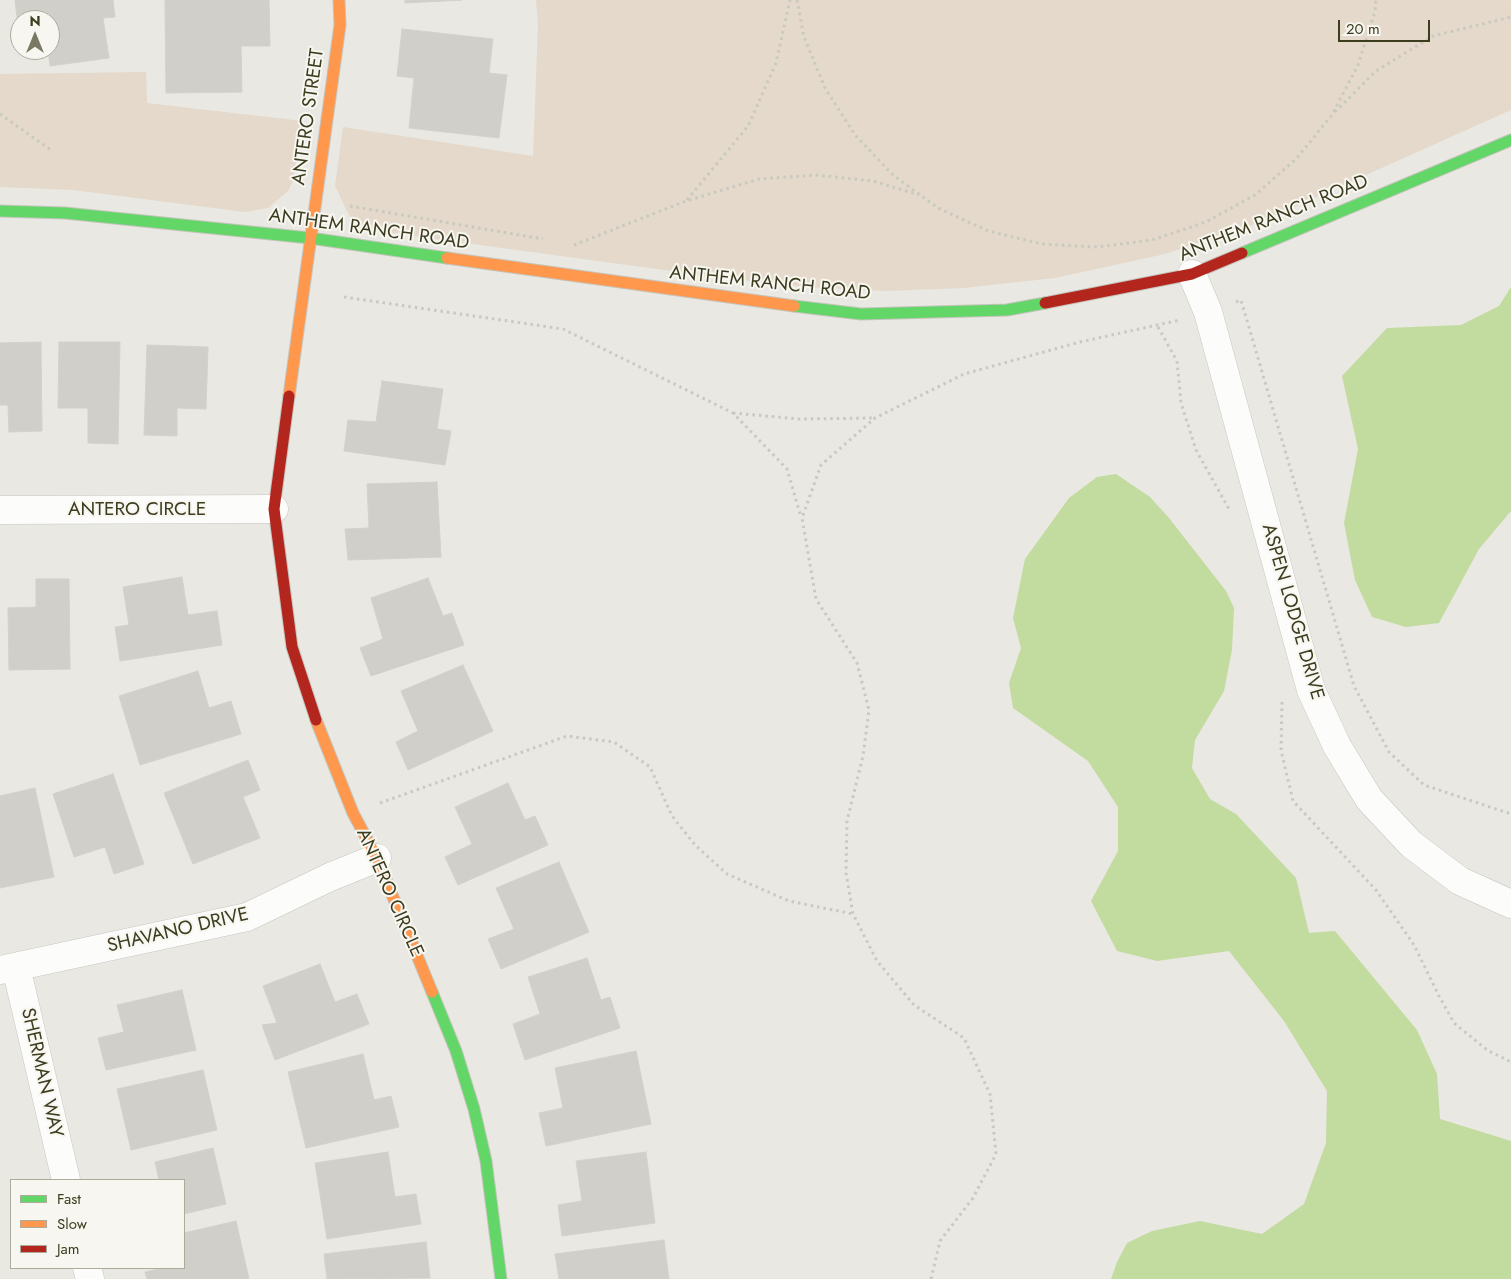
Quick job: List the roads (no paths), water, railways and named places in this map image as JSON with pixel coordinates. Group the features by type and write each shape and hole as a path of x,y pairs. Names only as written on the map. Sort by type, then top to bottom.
{"street":[{"name":"ANTERO STREET","path":"310,238 340,25 339,0"},
{"name":"ANTHEM RANCH ROAD","path":"0,211 64,213 310,238 702,295 861,314 1007,310 1192,274 1511,140"},
{"name":"ANTERO CIRCLE","path":"310,238 274,509 292,647 309,703 353,812 377,858 456,1051 474,1109 486,1161 501,1279"},
{"name":"ASPEN LODGE DRIVE","path":"1192,274 1208,312 1311,690 1337,746 1369,799 1411,844 1460,881 1511,904"},
{"name":"ANTERO CIRCLE","path":"0,510 274,509"},
{"name":"SHAVANO DRIVE","path":"8,968 247,917 330,877 377,858"},
{"name":"SHERMAN WAY","path":"8,968 66,1179"}]}
